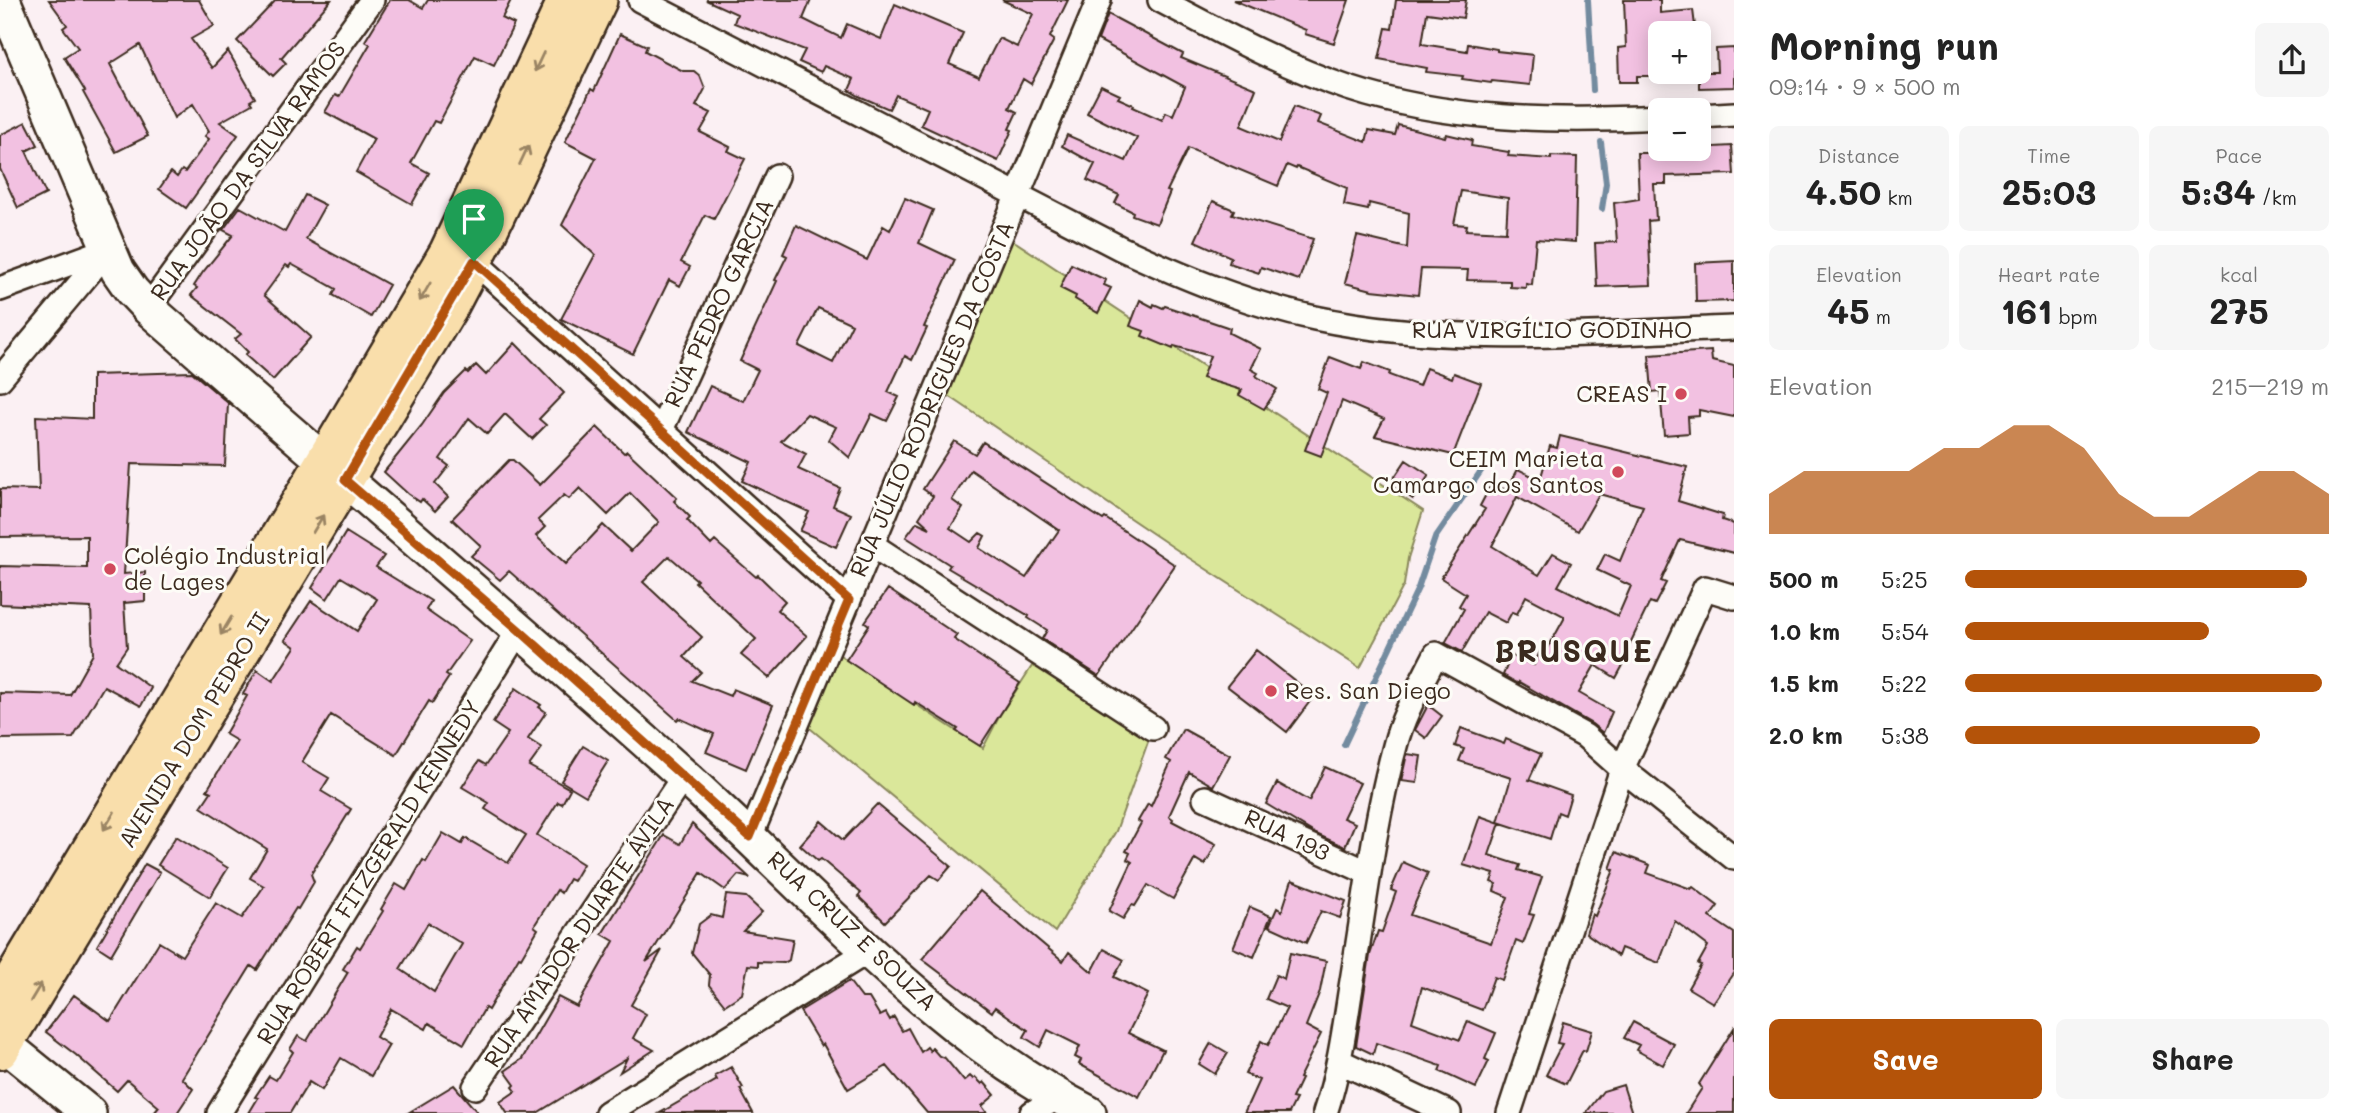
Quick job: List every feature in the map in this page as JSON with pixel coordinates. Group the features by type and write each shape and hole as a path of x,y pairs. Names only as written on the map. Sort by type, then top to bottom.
{"main road":[{"name":"AVENIDA DOM PEDRO II","path":"2,1047 335,471 453,243 567,0"},
{"name":"AVENIDA DOM PEDRO II","path":"0,1001 335,471 474,261 598,0"}],"street":[{"name":"RUA CRUZ E SOUZA","path":"3,0 109,249 125,281 148,308 684,776 912,990 1045,1105 1089,1113"},
{"name":"RUA JOÃO DA SILVA RAMOS","path":"148,308 372,0"},
{"name":"RUA VIRGÍLIO GODINHO","path":"640,0 1120,248 1186,278 1254,302 1315,318 1397,331 1465,335 1734,328"},
{"name":"RUA JÚLIO RODRIGUES DA COSTA","path":"750,837 1099,0"},
{"path":"1160,0 1303,71 1349,89 1402,103 1454,112 1510,117 1563,120 1648,117"},
{"path":"1711,115 1734,114"},
{"name":"RUA PEDRO GARCIA","path":"661,430 777,176"},
{"path":"0,289 109,249"},
{"path":"0,379 109,249"},
{"path":"474,261 849,600"},
{"path":"872,544 1153,727"},
{"path":"1509,1113 1622,769 1705,588 1734,597"},
{"name":"RUA ROBERT FITZGERALD KENNEDY","path":"219,1113 519,630"},
{"path":"1325,1113 1339,1061 1369,873 1395,744 1409,708 1436,654 1585,736 1734,858"},
{"name":"RUA AMADOR DUARTE ÁVILA","path":"475,1087 684,776"},
{"name":"RUA 193","path":"1205,798 1369,873"},
{"path":"607,1113 870,950"},
{"path":"2,1047 89,1113"},
{"path":"1339,1061 1449,1113"}],"green space":[{"path":"1002,233 1423,511 1408,558 1404,585 1360,668 1186,556 937,388"},
{"path":"829,648 983,748 1000,715 1040,654 1153,728 1116,831 1055,932 799,719"}],"building":[{"path":"49,0 199,0 214,26 191,39 212,68 228,51 255,98 250,101 252,104 220,122 238,135 186,208 159,189 171,172 177,177 182,170 185,172 209,139 205,136 209,131 193,104 174,118 140,45 110,64 148,136 116,152 64,57 78,48 63,28 67,25"},
{"path":"276,0 331,0 281,58 286,63 273,76 237,41"},
{"path":"390,0 409,0 423,8 428,0 511,0 502,18 514,24 494,65 475,56 439,123 434,121 411,163 429,173 412,204 356,172 374,139 325,112 335,95 339,97 370,44 365,41"},
{"path":"706,0 811,0 803,19 841,38 847,24 881,39 895,4 963,33 949,64 979,77 999,38 1017,47 1033,14 1002,0 1068,0 1050,37 1054,40 1031,84 1023,79 1009,108 1017,112 998,161 921,125 928,109 896,95 889,109 859,96 849,90 854,79 824,66 821,72 799,62 805,50 734,23 737,14"},
{"path":"1233,0 1349,0 1334,43 1305,34 1306,30"},
{"path":"1396,0 1466,0 1463,18 1427,13 1422,44 1467,51 1468,44 1533,55 1530,85 1462,79 1463,76 1426,72 1427,68 1379,59 1386,28 1392,29"},
{"path":"1624,0 1660,0 1660,13 1693,10 1694,21 1648,21 1648,76 1637,76 1637,82 1619,82 1618,48 1626,47"},
{"path":"1108,14 1183,54 1181,58 1256,89 1241,126 1279,142 1294,106 1321,116 1318,123 1366,142 1369,130 1395,135 1398,125 1445,137 1446,134 1472,140 1471,146 1509,152 1508,156 1551,159 1551,156 1577,157 1575,242 1536,239 1532,285 1526,284 1526,288 1510,287 1510,281 1467,280 1468,270 1421,269 1418,295 1372,290 1345,283 1357,236 1407,248 1409,213 1369,203 1368,210 1344,205 1347,188 1297,167 1296,169 1287,165 1278,186 1188,148 1167,191 1170,192 1157,224 1132,215 1133,212 1115,203 1119,195 1087,180 1095,164 1062,146 1067,135 1126,161 1137,138 1087,113 1101,86 1120,95 1118,98 1134,105 1133,107 1162,120 1166,112 1173,115 1185,87 1098,40","holes":["1461,191 1508,198 1506,232 1466,230 1467,225 1454,224"]},
{"path":"620,34 647,46 645,51 683,71 694,71 700,76 705,89 696,106 711,113 700,132 730,147 728,151 745,159 714,219 705,215 681,262 690,267 680,286 669,280 633,354 561,319 595,255 562,225 596,158 565,142 591,89 594,91"},
{"path":"1734,48 1734,87 1699,88 1699,84 1711,84 1711,72 1717,72 1716,49"},
{"path":"26,122 38,145 26,151 46,194 18,208 0,169 0,135"},
{"path":"1732,146 1734,174 1666,176 1666,184 1654,184 1656,220 1648,221 1651,285 1597,287 1595,243 1617,242 1614,203 1639,199 1637,153 1648,153 1648,161 1711,161 1711,147"},
{"path":"305,195 325,205 306,239 389,285 371,317 333,295 336,289 291,264 289,267 286,265 264,295 311,337 273,380 245,355 248,352 235,339 241,334 191,295 203,272 233,235 223,230 240,207 285,232"},
{"path":"905,198 933,210 919,243 955,260 912,360 905,356 888,392 899,397 887,421 872,414 850,458 829,440 836,427 807,414 781,441 806,454 798,469 840,488 833,506 851,514 836,547 800,531 809,512 742,481 751,462 688,432 710,386 743,401 758,370 740,361 777,281 775,280 787,256 783,254 796,225 867,260 883,226 890,230","holes":["818,308 852,324 833,363 799,346"]},
{"path":"1213,201 1234,210 1232,214 1313,239 1299,280 1261,267 1259,273 1229,263 1231,257 1195,241"},
{"path":"1734,261 1734,301 1696,302 1695,263"},
{"path":"1071,264 1106,280 1104,285 1111,288 1098,313 1075,299 1076,296 1060,288"},
{"path":"1140,300 1153,307 1154,304 1163,308 1165,306 1230,328 1229,333 1261,349 1251,369 1258,373 1256,376 1277,389 1264,409 1239,395 1242,390 1202,378 1210,356 1174,346 1173,349 1142,336 1144,331 1130,326"},
{"path":"515,343 564,393 539,419 546,425 532,439 505,414 487,434 469,418 440,459 449,466 435,484 448,497 435,511 422,499 420,502 408,494 384,472 444,393 466,371 468,373 476,365 486,375"},
{"name":"CREAS I","path":"1711,351 1712,361 1734,366 1734,417 1699,410 1699,416 1688,417 1689,433 1664,435 1660,391 1652,392 1649,355"},
{"path":"1330,357 1361,369 1364,362 1419,386 1426,368 1452,378 1454,373 1481,383 1453,455 1375,436 1384,419 1342,401 1321,456 1305,450 1327,393 1318,389"},
{"path":"192,372 228,403 225,466 131,464 124,574 145,572 145,601 124,603 127,647 116,663 151,688 141,706 104,686 73,738 0,739 0,693 70,695 93,654 91,608 0,604 0,566 87,568 87,536 0,537 0,489 39,490 36,416 92,419 92,375"},
{"path":"597,427 677,498 674,501 690,517 687,520 711,545 715,541 756,577 758,575 785,601 777,610 807,636 769,678 741,655 756,639 669,556 643,582 702,637 684,657 701,672 692,681 730,696 733,689 773,705 746,769 706,752 714,734 679,718 677,720 509,571 500,580 471,556 481,546 452,519 509,460 513,460 540,485","holes":["580,488 608,515 630,493 659,522 631,551 603,525 566,564 536,536 545,527 538,520 564,495 569,499"]},
{"path":"1560,436 1687,467 1678,501 1723,515 1722,520 1734,524 1734,553 1680,540 1661,581 1666,583 1655,604 1650,602 1616,678 1595,665 1579,693 1612,712 1603,733 1592,724 1503,675 1511,656 1534,665 1543,645 1548,648 1564,616 1526,596 1517,614 1512,612 1506,623 1485,612 1462,652 1445,643 1464,609 1459,606 1466,594 1441,578 1485,509 1480,506 1491,485 1507,490 1518,469 1540,480 1550,446 1557,448","holes":["1599,494 1643,506 1620,561 1605,554 1597,570 1631,586 1618,616 1558,586 1571,563 1553,553 1539,575 1492,546 1517,497 1578,531"]},
{"path":"954,441 975,454 983,442 1175,565 1099,676 1042,639 1047,630 1028,618 1029,616 948,568 950,565 906,537 917,522 930,528 919,518 933,496 923,489","holes":["971,470 1059,530 1026,578 979,548 985,536 980,533 971,542 950,528 963,508 952,500"]},
{"path":"1406,460 1429,475 1413,499 1390,484"},
{"path":"346,532 384,556 376,567 431,601 426,610 470,641 396,755 331,715 302,762 329,778 321,791 351,809 311,874 314,882 298,909 296,908 257,970 251,966 182,1078 193,1089 177,1113 154,1113 159,1107 127,1080 117,1091 46,1032 74,995 110,1021 159,942 182,956 216,903 242,918 264,886 250,878 267,849 201,807 211,792 207,790 237,741 225,734 247,696 243,694 257,670 273,681 295,647 285,640 311,601 357,631 377,599 341,577 327,599 312,588"},
{"path":"888,589 957,635 954,639 1020,683 980,746 956,731 958,729 915,702 914,705 846,660 869,625 865,622"},
{"name":"Res. San Diego","path":"1256,650 1314,696 1287,732 1227,686"},
{"path":"516,688 541,705 539,707 546,712 528,739 542,748 529,766 570,789 562,804 558,802 537,835 583,864 573,881 569,879 561,893 557,890 534,926 538,929 521,958 519,957 488,1010 485,1008 464,1044 429,1023 426,1029 391,1009 376,1037 389,1045 371,1076 341,1058 322,1090 309,1082 290,1113 249,1113 258,1098 255,1097 269,1076 276,1080 293,1052 290,1049 298,1036 307,1041 348,972 343,969 357,946 360,948 396,884 406,890 443,833 462,844 465,838 508,863 526,835 485,809 489,803 462,787 479,761 486,765 508,733 493,723","holes":["428,923 462,944 434,992 400,969"]},
{"path":"1428,705 1442,716 1426,738 1415,730"},
{"path":"1461,728 1504,744 1506,739 1541,754 1529,780 1571,795 1565,815 1558,812 1550,839 1498,822 1511,778 1459,761 1464,749 1455,746"},
{"path":"1183,729 1230,755 1213,786 1189,772 1169,816 1172,821 1216,844 1205,865 1195,859 1173,899 1148,885 1123,919 1109,911 1132,862 1127,859 1130,853 1126,851 1141,823 1138,821 1148,804 1151,806 1171,762 1166,759"},
{"path":"583,746 608,761 586,796 561,781"},
{"path":"1407,754 1421,756 1417,783 1401,781"},
{"path":"1325,767 1360,783 1343,818 1355,823 1345,847 1316,834 1266,804 1277,783 1309,801"},
{"path":"877,804 951,866 939,880 931,875 885,922 858,896 861,893 800,845 821,821 843,840"},
{"path":"1480,816 1500,823 1489,855 1520,865 1518,870 1542,877 1529,914 1534,915 1523,944 1516,941 1502,980 1494,977 1482,1010 1422,987 1412,1022 1460,1040 1468,1021 1496,1033 1485,1059 1489,1061 1476,1088 1439,1071 1441,1066 1376,1043 1373,1054 1356,1046 1370,955 1378,931 1382,932 1396,892 1391,890 1403,862 1428,873 1410,915 1491,943 1508,897 1494,891 1496,884 1491,882 1494,874 1463,865"},
{"path":"692,824 750,878 738,875 725,890 701,873 646,962 662,950 631,1005 646,1014 633,1038 654,1050 620,1072 627,1058 537,1113 507,1113 500,1102 516,1091 505,1071 522,1059 558,997 577,1007 614,941 602,934 664,835 680,844"},
{"path":"176,836 228,868 210,897 158,865"},
{"path":"1616,852 1650,865 1647,873 1691,889 1693,887 1718,906 1710,917 1734,933 1734,972 1713,1003 1688,988 1708,946 1675,921 1659,963 1621,948 1618,956 1586,933 1592,914 1595,916 1614,870 1610,869"},
{"path":"145,864 160,872 111,955 97,946"},
{"path":"1292,880 1346,901 1340,918 1321,911 1306,943 1269,926 1277,908 1282,911"},
{"path":"980,891 1063,961 1069,952 1092,972 1104,949 1124,960 1114,977 1148,994 1128,1033 1163,1050 1139,1097 1079,1064 1081,1060 1075,1057 1080,1046 1048,1030 1040,1047 1024,1037 1028,1030 995,1007 992,1012 922,959"},
{"path":"726,895 746,897 762,912 743,931 793,939 789,960 784,963 758,962 758,966 748,965 742,994 725,1005 709,985 710,975 692,953 699,924 711,915 722,918"},
{"path":"1250,907 1271,916 1254,957 1233,948"},
{"path":"1290,953 1326,961 1320,991 1306,1026 1321,1034 1299,1078 1301,1079 1292,1098 1296,1099 1289,1113 1244,1113 1259,1080 1245,1074 1261,1041 1268,1045 1287,1008 1266,999 1276,975 1284,979"},
{"path":"849,981 862,998 869,998 880,1016 886,1013 890,1020 894,1017 902,1031 908,1028 921,1052 927,1047 930,1051 932,1048 945,1058 964,1081 970,1076 982,1084 984,1082 995,1095 982,1106 987,1113 927,1113 887,1066 848,1089 823,1044 821,1046 800,1011"},
{"path":"1563,1022 1592,1031 1586,1051 1583,1050 1566,1084 1546,1075 1562,1044 1557,1043"},
{"path":"1633,1022 1674,1044 1663,1065 1636,1050 1639,1045 1624,1038"},
{"path":"1734,1028 1734,1113 1686,1113 1702,1088 1699,1084"},
{"path":"1211,1043 1228,1053 1215,1074 1199,1064"},
{"path":"731,1067 753,1113 660,1113 717,1080 715,1076"},
{"path":"454,1085 478,1113 408,1113"},
{"path":"1623,1085 1632,1113 1586,1113 1603,1091"}],"waterway":[{"path":"1588,0 1593,90"},
{"path":"1601,142 1606,183 1602,209"},
{"path":"1344,745 1418,588 1435,538 1483,468"}],"place":[{"name":"CREAS I","path":"1681,394"},
{"name":"CEIM Marieta Camargo dos Santos","path":"1618,472"},
{"name":"Colégio Industrial de Lages","path":"110,569"},
{"name":"Res. San Diego","path":"1271,691"}],"district":[{"name":"BRUSQUE","path":"1574,652"}],"route":[{"path":"474,261 849,600 750,837 519,630 345,480 474,261"}]}
